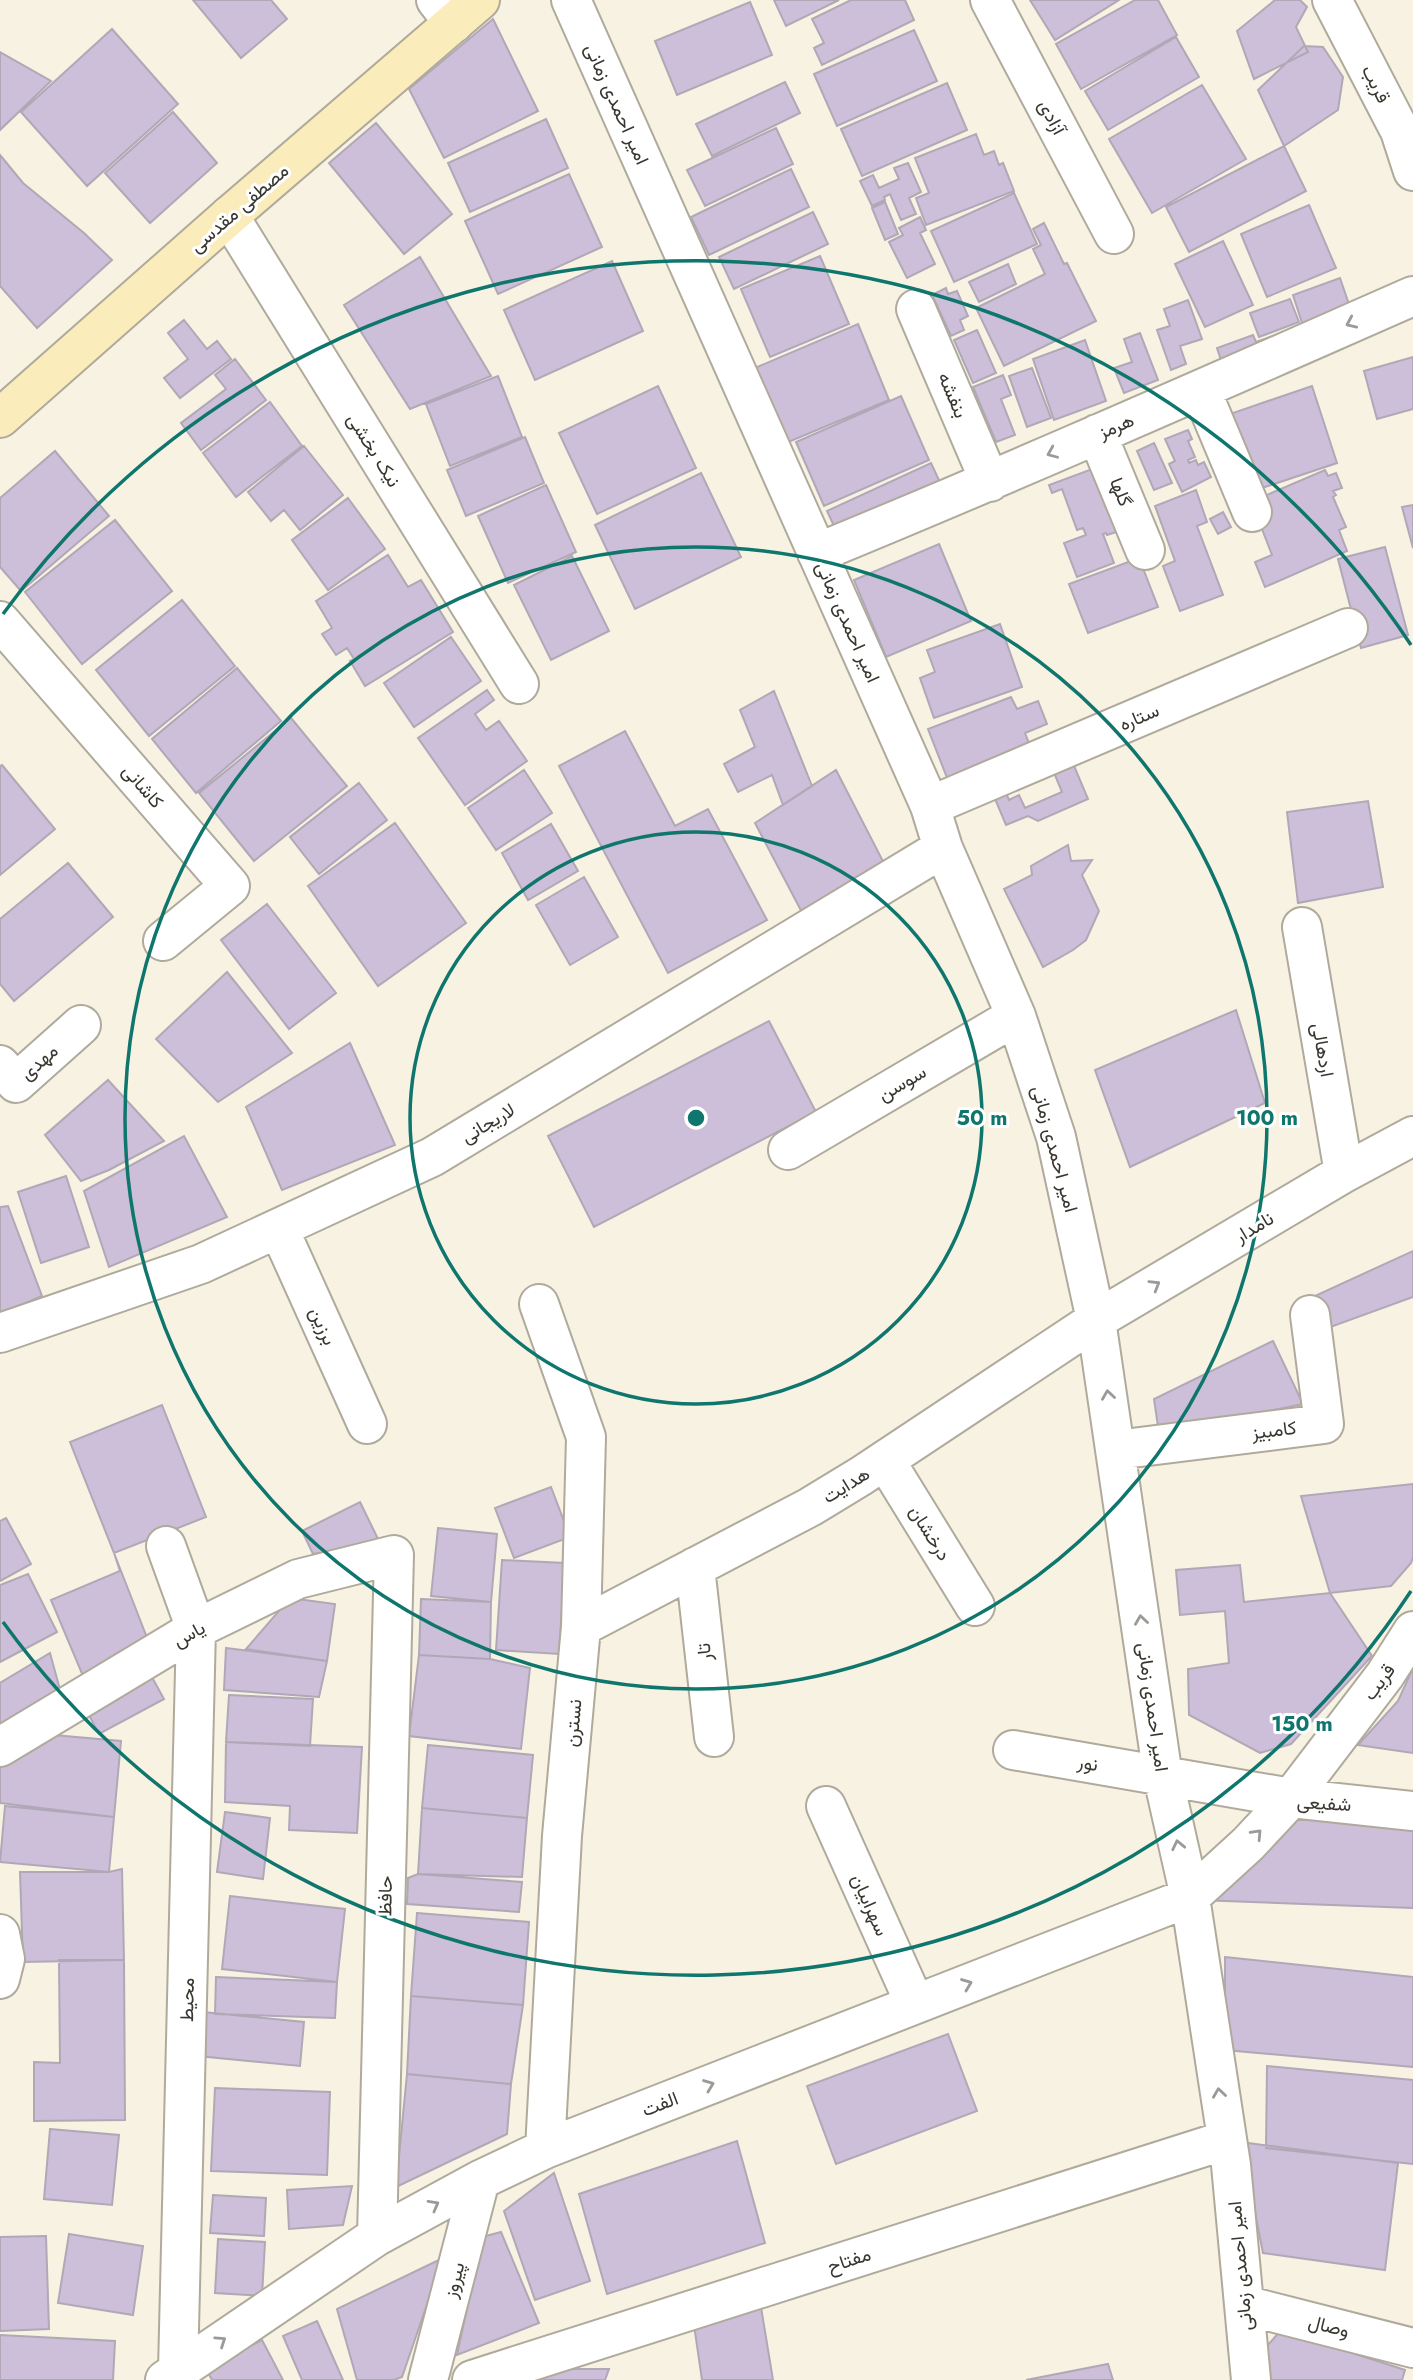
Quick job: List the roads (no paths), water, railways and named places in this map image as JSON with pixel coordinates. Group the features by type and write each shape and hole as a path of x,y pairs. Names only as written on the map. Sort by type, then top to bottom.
{"main road":[{"name":"مصطفی مقدسی","path":"0,418 229,216 457,8"}],"street":[{"name":"امیر احمدی زمانی","path":"571,0 930,806 943,848 1016,1016 1056,1137 1096,1320 1163,1777 1190,1897 1226,2140 1251,2380"},
{"name":"آزادی","path":"990,0 1114,234"},
{"name":"قریب","path":"1332,0 1400,131 1413,170"},
{"name":"نیک بخشی","path":"229,216 519,684"},
{"name":"هرمز","path":"817,553 990,482 1027,463 1413,296"},
{"name":"بنفشه","path":"916,309 990,482"},
{"path":"1201,390 1252,512"},
{"name":"گلها","path":"1097,434 1145,550"},
{"name":"کاشانی","path":"0,621 230,886 163,941"},
{"name":"ستاره","path":"930,806 1348,628"},
{"name":"لاریجانی","path":"0,1333 201,1264 432,1157 943,848"},
{"name":"اردهالی","path":"1302,927 1344,1174"},
{"name":"سوسن","path":"788,1150 1016,1016"},
{"name":"مهدی","path":"0,1065 16,1083 81,1025"},
{"name":"نامدار","path":"1096,1320 1413,1136"},
{"name":"برزین","path":"279,1229 367,1424"},
{"name":"نسترن","path":"538,1304 586,1437 582,1627 562,1836 545,2149"},
{"name":"کامبیز","path":"1116,1450 1324,1424 1310,1315"},
{"name":"هدایت","path":"582,1627 810,1507 1096,1320"},
{"name":"درخشان","path":"885,1460 975,1606"},
{"path":"166,1546 196,1629"},
{"name":"یاس","path":"0,1747 196,1629 298,1579 394,1555"},
{"name":"حافظ","path":"377,2236 394,1555"},
{"name":"تار","path":"695,1567 714,1737"},
{"name":"محیط","path":"172,2375 196,1629"},
{"name":"قریب","path":"1292,1798 1385,1675 1413,1631"},
{"name":"نور","path":"1013,1750 1292,1798"},
{"name":"شفیعی","path":"1190,1897 1248,1844 1292,1798 1413,1811"},
{"name":"سهرابیان","path":"826,1806 915,2004"},
{"name":"الفت","path":"172,2375 377,2236 480,2180 545,2149 1190,1897"},
{"path":"0,1934 5,1959 0,1979"},
{"name":"مفتاح","path":"472,2380 1226,2140"},
{"name":"پیروز","path":"428,2380 480,2180"},
{"name":"وصال","path":"1244,2305 1413,2348"}]}
